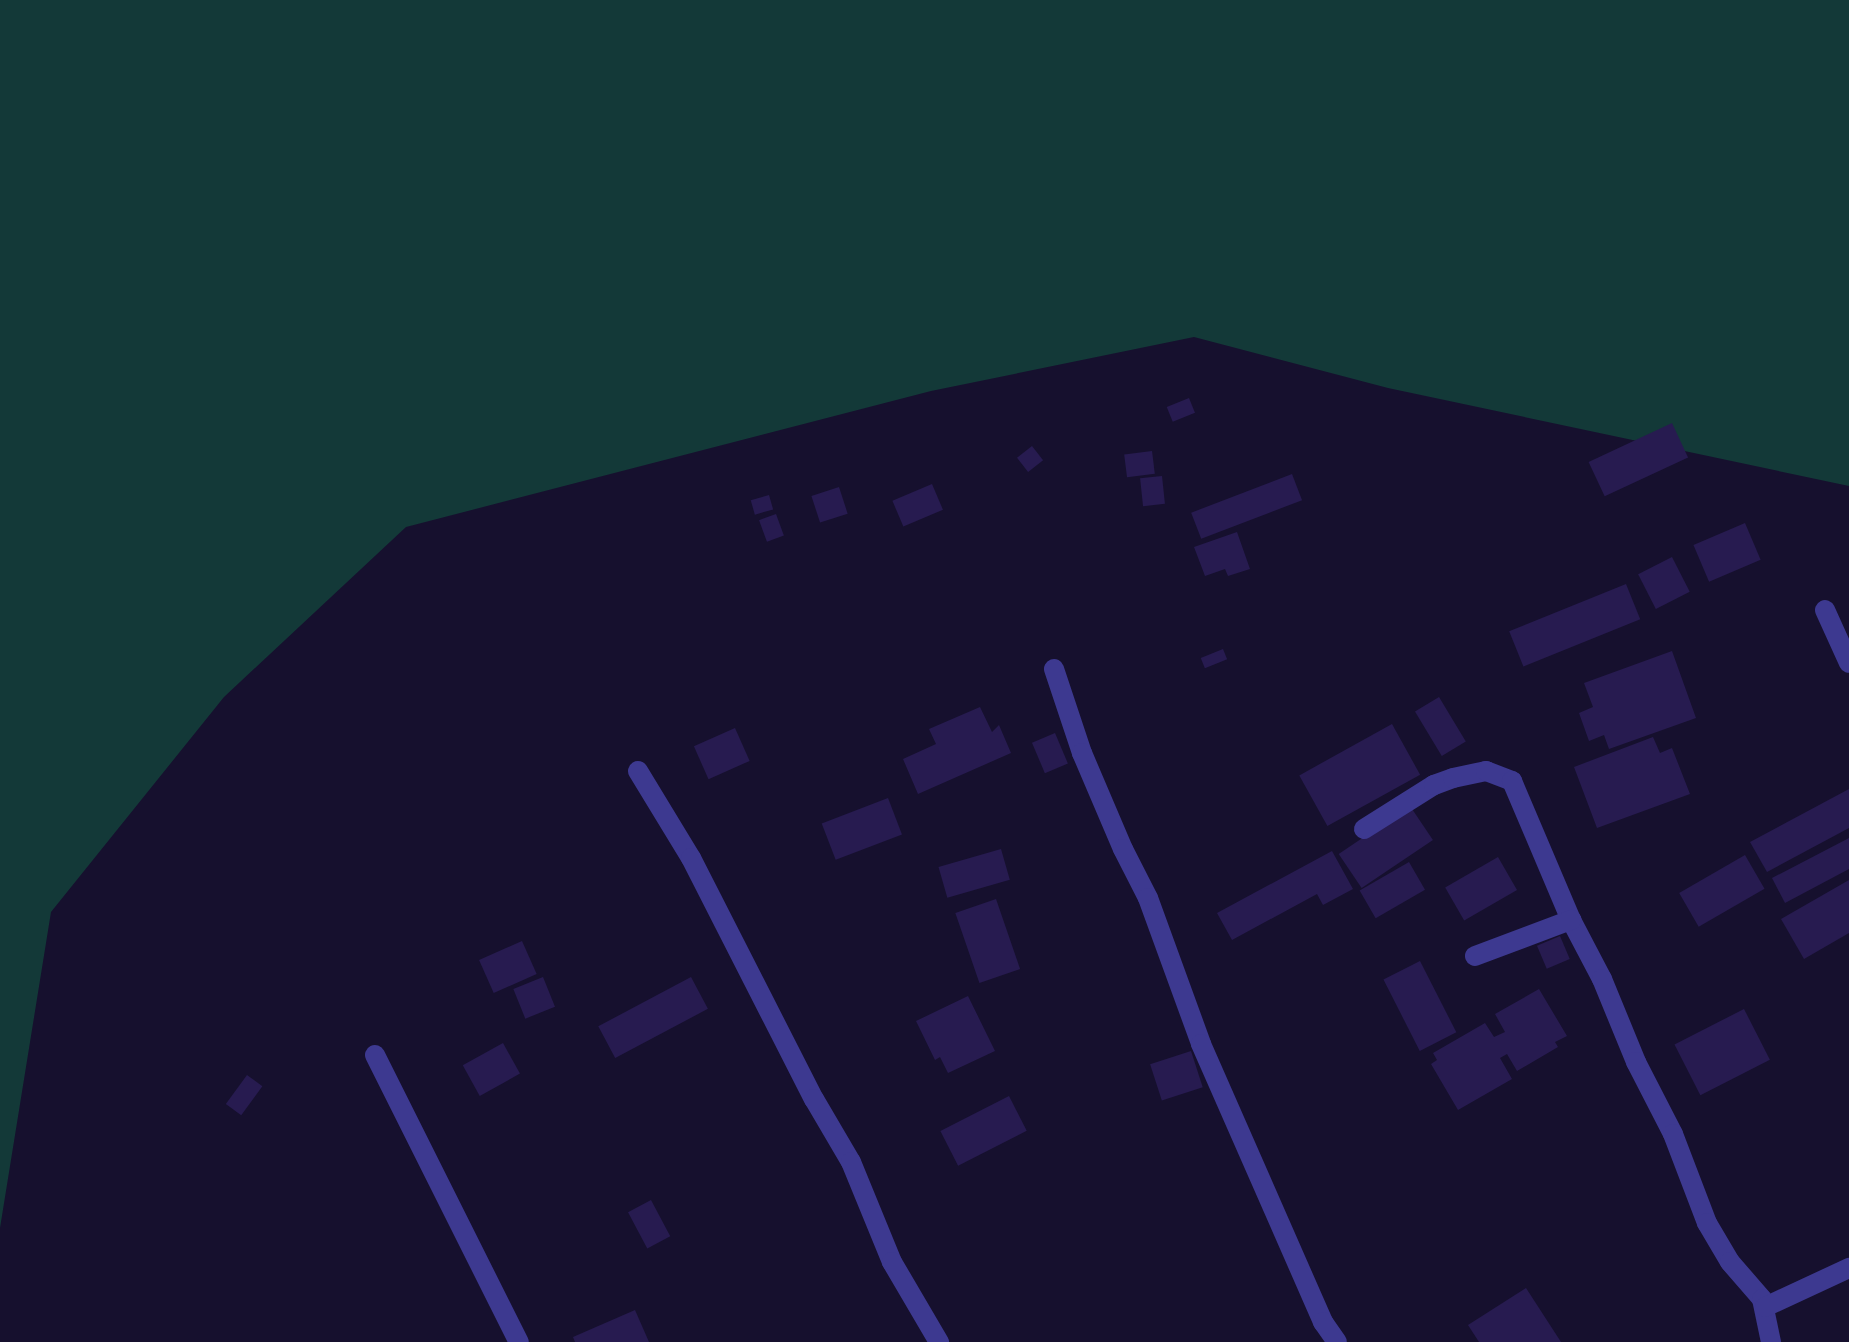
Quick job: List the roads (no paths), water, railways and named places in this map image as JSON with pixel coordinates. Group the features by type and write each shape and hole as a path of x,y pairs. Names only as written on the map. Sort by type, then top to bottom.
{"street":[{"path":"1825,610 1849,663"},
{"path":"1054,669 1082,753 1173,961 1201,1044 1323,1322 1337,1342"},
{"path":"638,771 691,858 814,1099 851,1162 892,1262 939,1342"},
{"path":"1364,829 1434,785 1486,771 1512,781 1520,793 1571,920 1602,979 1636,1062 1673,1134 1707,1223 1730,1262 1765,1307 1771,1342"},
{"path":"1475,956 1571,920"},
{"path":"375,1055 519,1342"},
{"path":"1765,1307 1849,1268"}]}
